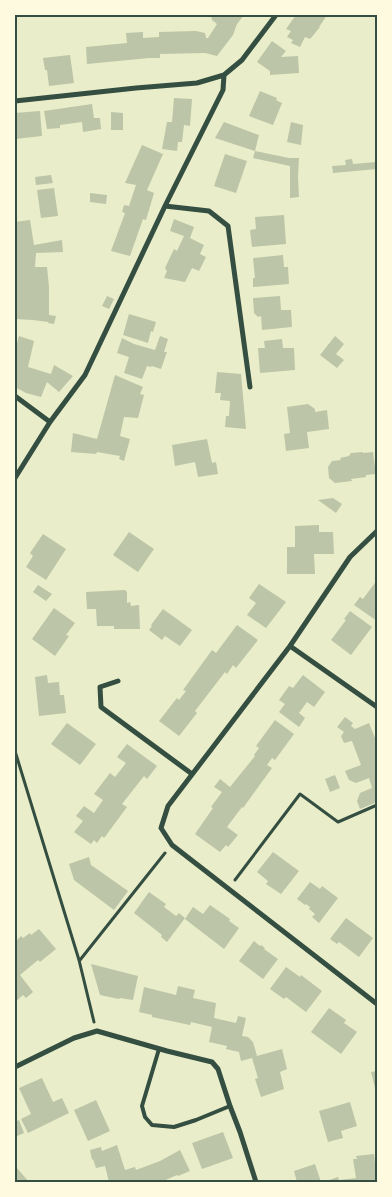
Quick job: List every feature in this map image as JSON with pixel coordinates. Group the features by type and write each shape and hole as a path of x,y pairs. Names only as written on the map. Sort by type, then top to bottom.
{"street":[{"path":"15,102 197,83 224,75 242,60 276,15"},
{"path":"15,478 50,422 85,375 222,90 224,75"},
{"path":"165,206 208,211 228,226 250,387"},
{"path":"15,396 50,422"},
{"path":"377,530 350,557 290,646 168,806 162,828 172,845 377,1004"},
{"path":"290,646 377,706"},
{"path":"118,681 100,688 101,707 192,774"},
{"path":"15,1067 74,1038 96,1031 212,1062 218,1070 256,1182"}],"lane":[{"path":"159,1049 142,1106 145,1117 152,1125 174,1126 196,1120 230,1106"}],"path":[{"path":"15,751 80,960 96,1031"},
{"path":"228,889 300,794 338,822 377,805"},
{"path":"80,960 172,845"}],"building":[{"path":"211,15 244,15 237,24 233,35 217,56 205,53 160,54 160,58 87,64 86,47 127,43 126,33 143,32 143,38 159,37 159,32 196,31 205,33 206,38 208,38 217,24 212,20"},
{"path":"296,15 327,15 310,39 305,37 300,47 291,43 293,40 287,37 291,31 286,29"},
{"path":"272,41 286,51 281,57 298,56 299,73 270,75 270,71 257,62"},
{"path":"70,55 74,83 49,86 43,58"},
{"path":"260,91 277,98 276,100 282,103 273,125 249,116"},
{"path":"174,98 192,99 190,126 184,125 182,142 178,142 177,151 162,149 167,122 172,122"},
{"path":"92,104 94,118 100,118 101,129 83,132 82,122 60,125 60,128 47,129 44,111"},
{"path":"40,111 42,136 15,139 15,113"},
{"path":"111,112 123,113 123,130 111,130"},
{"path":"224,122 259,135 255,151 215,138"},
{"path":"291,122 303,125 301,145 287,142"},
{"path":"142,145 163,154 147,190 154,193 146,220 143,219 130,256 111,251 125,213 122,212 124,205 129,206 136,185 125,183"},
{"path":"255,151 289,158 299,158 299,197 290,198 290,166 253,158"},
{"path":"225,154 247,161 236,193 214,186"},
{"path":"352,159 353,164 376,162 377,169 333,173 332,166 346,165 345,160"},
{"path":"51,175 53,183 36,185 35,177"},
{"path":"54,188 58,216 41,218 37,190"},
{"path":"90,193 107,195 106,204 90,202"},
{"path":"284,215 286,244 252,247 250,230 256,229 255,217"},
{"path":"174,219 194,227 190,238 204,245 200,254 206,257 199,271 192,268 185,282 164,278 167,271 165,268 174,249 177,251 184,236 170,231"},
{"path":"30,220 34,245 62,240 63,252 36,253 35,267 47,267 49,315 56,316 54,324 16,319 15,222"},
{"path":"283,255 284,267 288,267 289,284 253,287 253,278 255,278 253,258"},
{"path":"107,296 114,299 109,309 102,306"},
{"path":"280,296 281,310 291,310 292,327 262,330 261,316 258,317 254,313 253,298"},
{"path":"129,314 156,322 148,343 123,335"},
{"path":"19,336 34,341 28,367 51,374 54,365 73,376 59,392 47,382 41,397 26,393 15,387 15,347"},
{"path":"160,336 168,339 164,352 167,352 161,369 147,366 142,379 124,373 129,357 117,353 122,338 134,344 155,350"},
{"path":"335,336 344,344 336,354 344,360 337,368 320,355"},
{"path":"282,339 283,348 294,348 295,370 260,373 258,348 265,348 264,341"},
{"path":"217,372 241,374 246,429 225,427 226,416 229,416 230,401 220,400 221,393 215,393"},
{"path":"115,375 143,387 140,394 144,395 138,418 124,417 120,436 130,439 124,461 119,459 120,456 97,452 96,454 71,452 73,433 97,439"},
{"path":"308,404 315,409 315,412 327,410 329,429 307,432 309,448 286,451 284,434 290,433 287,407"},
{"path":"207,439 212,463 216,462 218,474 198,477 195,462 175,466 172,445"},
{"path":"373,452 376,474 351,479 352,481 335,483 329,478 328,467 332,461 341,460 340,458 349,456 351,453"},
{"path":"333,498 342,504 336,513 318,500"},
{"path":"319,525 319,532 333,532 334,554 314,554 315,574 287,574 287,547 295,547 295,526"},
{"path":"129,532 154,549 138,572 113,555"},
{"path":"43,534 66,549 46,580 26,567 33,556 30,553"},
{"path":"377,580 377,621 354,605 360,597 363,599"},
{"path":"259,584 286,602 266,628 247,615 256,603 249,598"},
{"path":"38,585 52,594 46,601 33,592"},
{"path":"125,590 127,592 127,603 130,602 131,606 139,605 140,629 114,629 114,626 97,626 96,609 87,609 86,592"},
{"path":"54,608 75,623 66,635 69,636 55,656 32,639"},
{"path":"163,609 192,630 180,646 165,636 162,640 149,630"},
{"path":"350,611 372,627 351,655 331,640 346,620 344,619"},
{"path":"237,625 258,640 236,668 233,665 227,674 225,672 195,711 197,713 179,736 159,721 177,698 179,700 186,691 183,690 212,650 216,653"},
{"path":"47,675 48,683 59,682 60,695 64,695 66,713 39,716 35,677"},
{"path":"303,675 325,692 314,707 307,702 299,713 305,718 299,727 279,712 285,704 279,700 289,686 293,688"},
{"path":"345,717 353,723 351,726 355,729 369,723 377,743 377,802 360,809 357,801 360,793 372,788 369,778 356,783 349,780 345,771 361,765 352,741 344,743 341,736 344,732 337,727"},
{"path":"275,720 294,734 275,760 272,758 267,765 272,768 227,827 238,835 228,847 226,845 220,852 195,834 222,792 214,787 220,779 230,787 255,756 259,748 256,746"},
{"path":"67,723 96,744 80,765 51,744"},
{"path":"127,744 157,766 147,779 144,776 122,804 127,807 104,838 102,836 97,843 94,840 91,844 74,832 83,821 76,816 84,806 94,813 103,800 94,794 110,773 115,777 126,763 117,757"},
{"path":"335,775 340,788 330,792 325,779"},
{"path":"273,852 299,871 281,894 266,884 268,881 257,872"},
{"path":"89,857 91,865 128,891 114,910 74,880 69,864"},
{"path":"310,882 320,889 322,886 338,898 319,923 312,917 315,914 309,909 310,907 297,899"},
{"path":"149,892 166,904 164,907 176,916 179,913 185,918 167,942 161,937 162,935 134,913"},
{"path":"210,905 239,928 224,949 185,919 193,907 203,914"},
{"path":"346,918 373,938 359,957 339,942 337,944 330,939"},
{"path":"39,929 56,949 40,962 38,960 20,975 33,992 26,998 23,995 15,1002 15,942 21,936 23,938 30,933 31,935"},
{"path":"254,941 278,959 263,979 239,961"},
{"path":"91,964 138,976 133,1000 100,995"},
{"path":"286,967 300,977 301,975 322,991 306,1012 286,997 284,999 270,989"},
{"path":"178,986 195,990 193,998 216,1003 214,1018 236,1023 238,1016 246,1018 242,1036 248,1037 253,1042 257,1056 282,1049 287,1069 280,1072 284,1089 261,1097 255,1079 258,1078 252,1058 241,1061 239,1052 226,1049 227,1046 209,1042 212,1027 191,1022 190,1025 152,1017 152,1015 139,1012 144,987 176,995"},
{"path":"329,1008 346,1020 344,1023 357,1032 341,1054 311,1032"},
{"path":"377,1071 377,1092 376,1092 371,1072"},
{"path":"42,1078 53,1102 62,1098 69,1113 28,1133 21,1119 31,1114 19,1088"},
{"path":"96,1100 110,1131 88,1141 74,1110"},
{"path":"350,1102 357,1126 341,1131 343,1138 328,1142 319,1111"},
{"path":"19,1120 24,1133 15,1137 15,1122"},
{"path":"223,1132 233,1158 202,1169 192,1143"},
{"path":"117,1145 125,1170 135,1167 136,1170 160,1161 180,1150 190,1171 161,1182 109,1182 105,1166 96,1168 90,1150 101,1147 102,1151"},
{"path":"374,1154 377,1182 324,1182 338,1177 339,1180 356,1178 353,1159 357,1159 356,1156"},
{"path":"315,1164 321,1182 297,1182 294,1171"},
{"path":"16,1167 29,1182 15,1182"}]}
